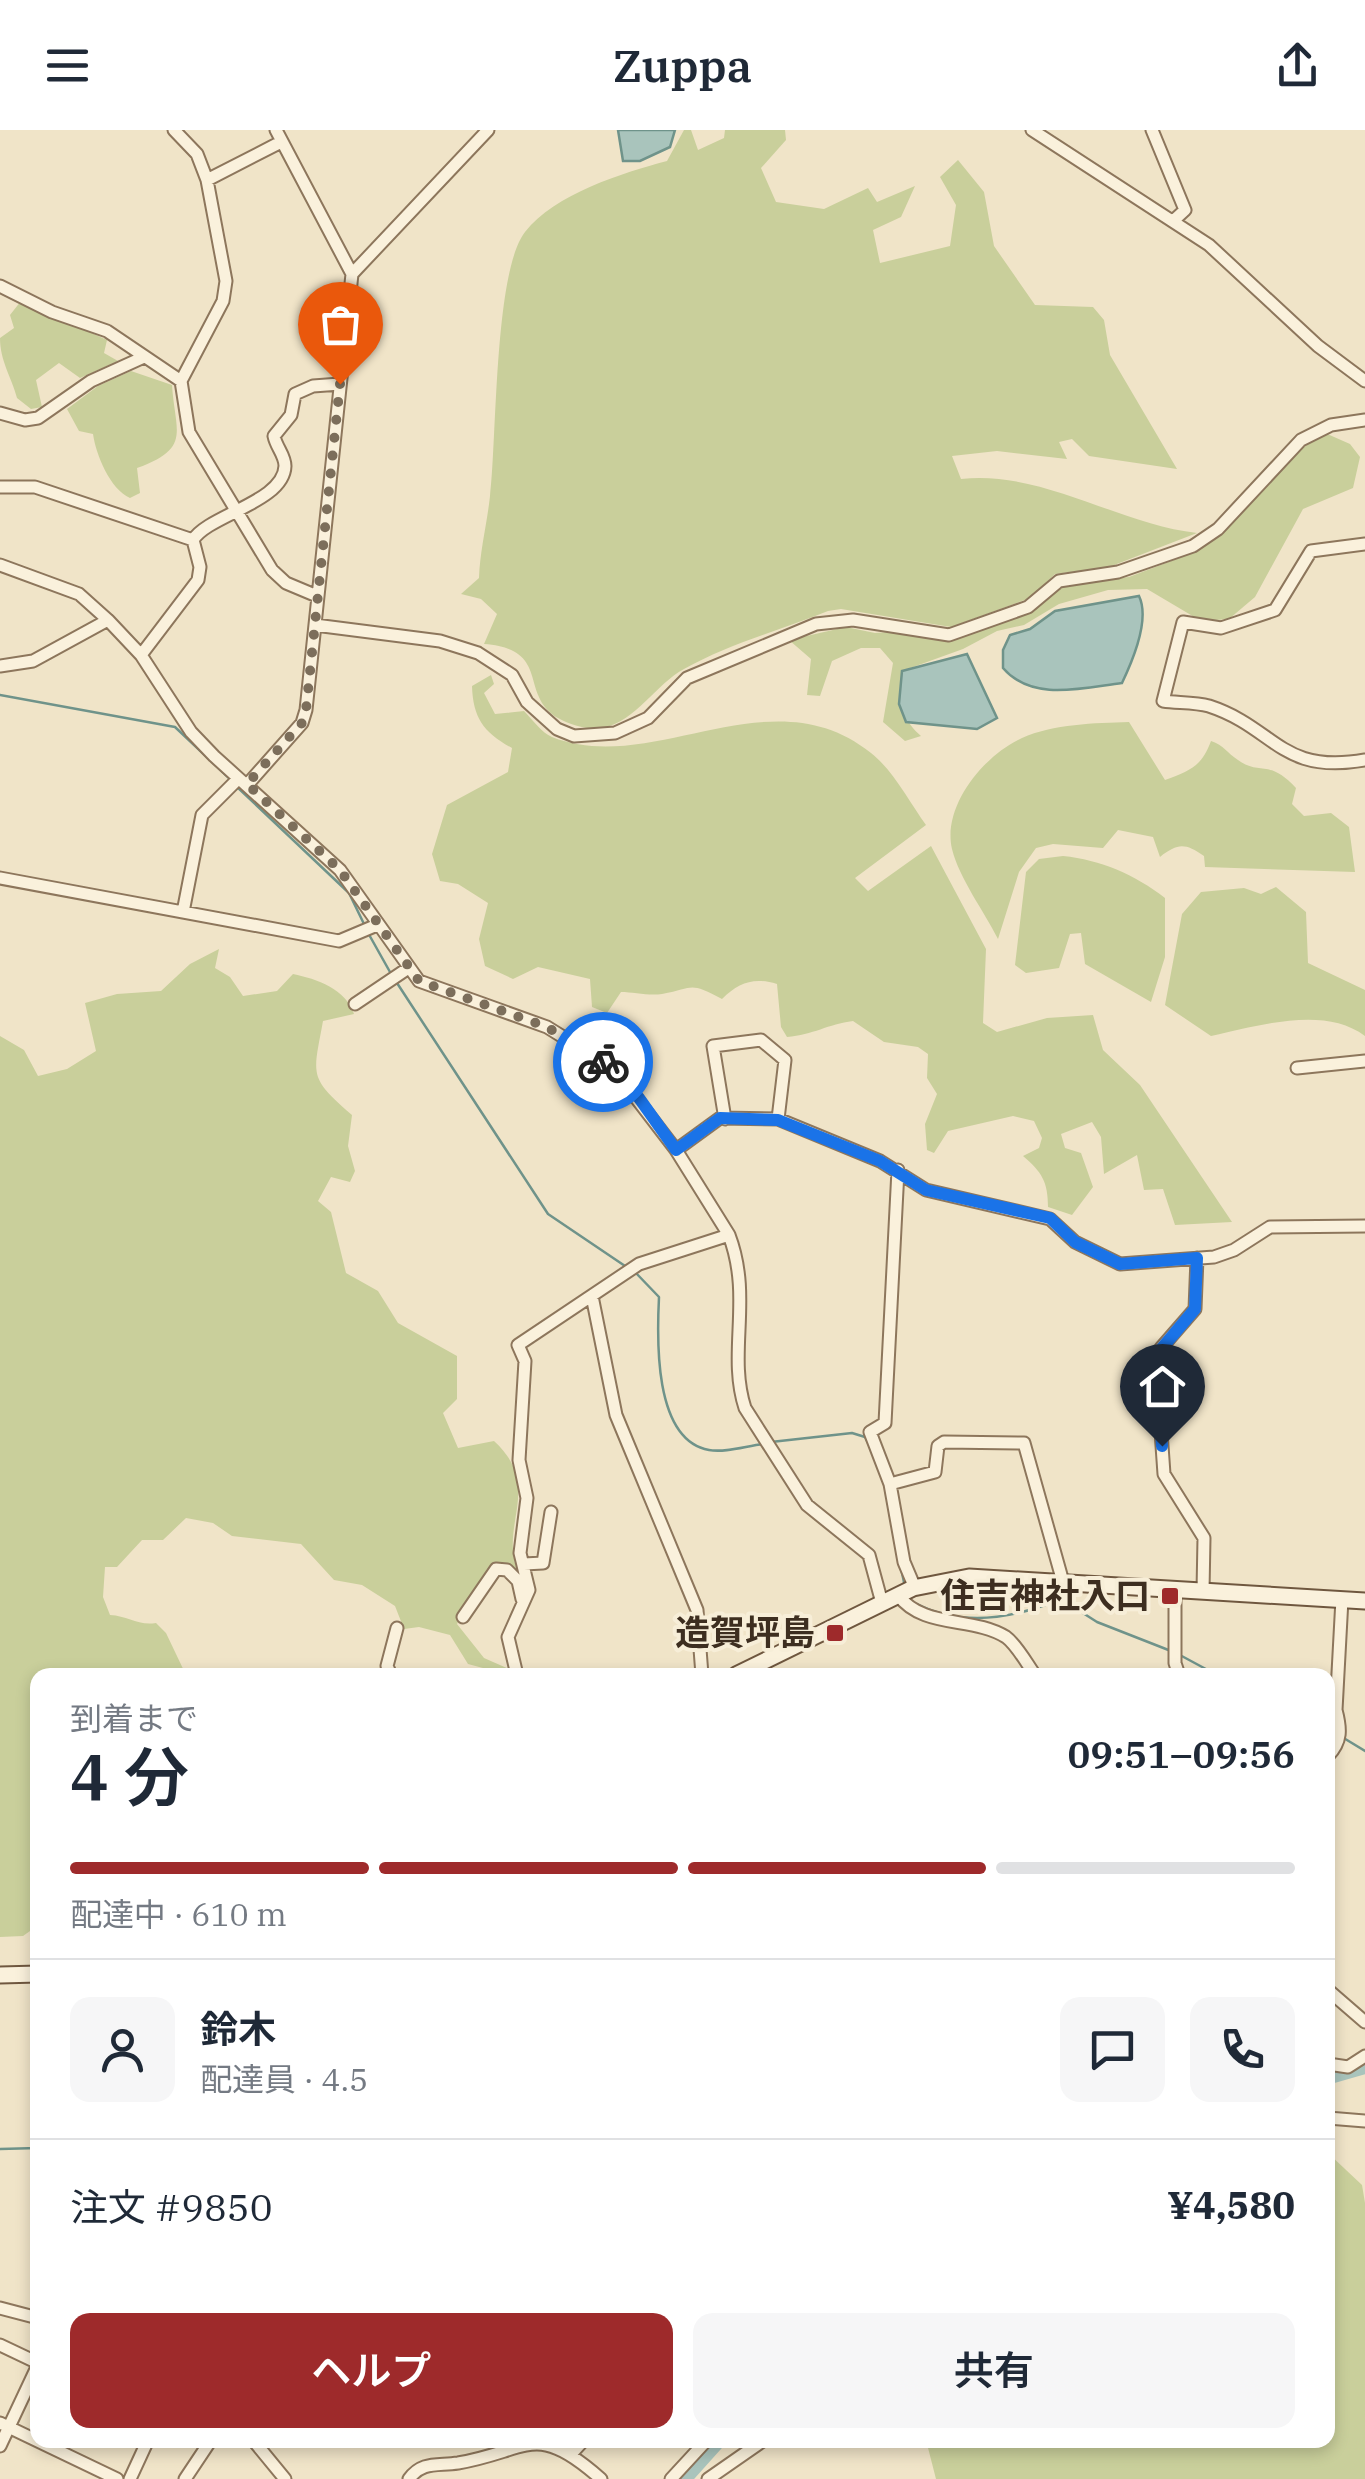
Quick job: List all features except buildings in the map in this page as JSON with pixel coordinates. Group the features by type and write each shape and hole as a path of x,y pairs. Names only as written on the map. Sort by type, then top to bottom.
{"main road":[{"path":"750,1668 907,1591 970,1577 1365,1601"},
{"path":"0,1974 30,1974"}],"street":[{"path":"174,130 197,154 207,180 226,282 224,301 181,381 182,408 189,432 272,570 286,583 317,596"},
{"path":"352,274 488,130"},
{"path":"1032,130 1209,245 1318,346 1365,381"},
{"path":"1152,130 1185,210 1173,220"},
{"path":"183,912 202,815 302,723 352,274 278,136 207,180"},
{"path":"0,286 52,312 106,331 181,381"},
{"path":"0,413 25,420 38,418 91,382 144,356"},
{"path":"142,655 198,580 200,567 193,540 198,531 245,510 285,470 274,436 290,415 295,394 340,384"},
{"path":"315,625 440,640 478,653 512,675 527,702 557,729 574,736 615,733 648,718 687,678 816,624 854,620 949,635 1028,607 1059,580 1118,572 1193,546 1218,529 1301,440 1331,425 1365,420"},
{"path":"0,488 34,487 193,540"},
{"path":"1365,544 1310,551 1276,610 1221,628 1184,622 1163,701 1210,706 1302,759 1330,767 1365,760"},
{"path":"0,565 79,594 108,620 142,655 192,732 340,870 375,932 404,972 419,981 547,1027 612,1068 676,1150 729,1235 743,1292 739,1391 758,1431 807,1505 869,1555 882,1604"},
{"path":"0,666 33,661 108,620"},
{"path":"0,878 339,941 375,932"},
{"path":"355,1004 404,972"},
{"path":"726,1118 712,1046 761,1040 786,1060 778,1120"},
{"path":"1297,1068 1365,1062"},
{"path":"676,1150 726,1118 778,1120 898,1170 926,1190 1050,1218 1075,1242 1120,1264 1197,1258 1234,1250 1270,1226 1365,1226"},
{"path":"898,1170 886,1336 888,1409 885,1423 870,1432 890,1484 907,1591 928,1617 967,1622 1008,1638 1030,1668"},
{"path":"515,1668 508,1636 514,1616 525,1606 529,1590 520,1553 526,1498 519,1460 525,1360 518,1345 639,1264 729,1235"},
{"path":"1197,1258 1195,1309 1162,1348 1158,1390 1164,1474 1204,1538 1203,1590"},
{"path":"592,1296 616,1414 697,1610 701,1668"},
{"path":"890,1484 934,1472 938,1446 944,1442 1024,1443 1063,1582"},
{"path":"524,1564 544,1563 552,1512"},
{"path":"463,1616 496,1570 507,1570 518,1581 525,1606"},
{"path":"1175,1589 1177,1668"},
{"path":"1335,1743 1340,1734 1336,1710 1342,1600"},
{"path":"388,1668 396,1628"},
{"path":"1335,1996 1365,2022"},
{"path":"1335,2065 1348,2066 1365,2056"},
{"path":"1335,2119 1365,2121"},
{"path":"0,2308 30,2316"},
{"path":"0,2345 30,2360"},
{"path":"0,2446 4,2425 30,2378"},
{"path":"4,2425 30,2437"},
{"path":"52,2448 117,2479"},
{"path":"130,2479 144,2448"},
{"path":"185,2479 206,2448"},
{"path":"260,2448 284,2479"},
{"path":"408,2479 423,2466 460,2463 506,2448"},
{"path":"553,2448 572,2453 600,2479"},
{"path":"572,2453 577,2448"},
{"path":"670,2479 699,2448"},
{"path":"708,2479 753,2448"}],"green space":[{"path":"684,130 691,130 698,150 724,138 725,130 785,130 786,140 761,168 776,202 824,209 868,188 877,202 915,186 901,217 873,230 880,263 950,246 956,205 940,177 958,160 984,192 994,246 1035,305 1093,307 1104,320 1110,355 1177,469 1089,456 1072,439 1059,442 1067,459 997,451 952,456 961,479 1021,482 1168,528 1197,533 1109,567 1055,574 1030,598 951,627 841,609 828,611 684,669 615,724 591,728 558,718 539,697 527,663 519,654 484,644 497,614 481,599 461,594 479,578 490,496 507,282 515,252 525,232 538,219 590,187 667,161"},
{"path":"21,301 107,340 104,353 118,361 80,378 59,363 36,380 42,407 31,409 17,398 0,346 0,338 14,328 10,315"},
{"path":"131,371 172,385 177,427 173,445 166,453 137,468 140,493 130,498 116,487 105,470 93,434 79,431 67,409 98,386"},
{"path":"1325,433 1350,444 1360,457 1353,488 1303,509 1255,597 1229,619 1201,621 1147,589 1108,590 1059,604 1024,625 997,631 963,649 902,671 902,706 921,736 905,741 883,722 893,663 880,648 861,648 832,661 820,696 807,695 811,659 789,640 846,627 875,633 903,631 948,641 1040,605 1063,584 1129,577 1195,552 1220,533 1292,455"},
{"path":"491,675 494,684 484,693 495,714 524,711 548,735 591,746 630,745 753,723 793,722 833,731 871,753 894,777 926,825 855,878 868,891 931,846 986,949 983,1023 997,1032 1047,1018 1093,1015 1103,1050 1140,1085 1232,1222 1175,1225 1163,1189 1144,1190 1137,1155 1104,1174 1101,1137 1092,1122 1061,1134 1065,1148 1081,1153 1093,1187 1072,1215 1048,1207 1043,1178 1023,1156 1039,1148 1042,1138 1034,1121 1013,1116 948,1131 934,1153 927,1150 925,1124 937,1094 927,1078 928,1054 918,1047 884,1042 853,1021 787,1037 781,1027 777,984 747,982 722,999 692,987 657,994 621,992 607,1013 592,1007 590,979 538,967 513,979 485,966 479,939 488,903 458,884 440,881 432,854 447,805 508,772 512,748 482,723 473,697 472,686"},
{"path":"1129,722 1165,780 1194,766 1211,741 1246,765 1278,773 1296,788 1292,804 1304,816 1331,813 1349,827 1355,872 1205,867 1204,856 1192,849 1177,847 1160,857 1153,837 1118,830 1103,848 1053,844 1036,848 1019,872 998,939 966,883 952,849 953,816 969,784 994,756 1034,733"},
{"path":"1063,856 1117,870 1165,898 1165,957 1151,1002 1085,964 1081,933 1070,934 1059,968 1026,973 1015,965 1026,872 1039,859"},
{"path":"1276,887 1306,912 1308,963 1365,990 1365,1036 1349,1027 1311,1020 1270,1023 1211,1036 1165,1005 1182,914 1201,892 1244,888 1261,894"},
{"path":"219,949 215,968 230,977 243,996 277,991 293,974 321,982 350,1005 354,1014 323,1021 316,1065 321,1083 352,1115 348,1146 355,1171 350,1182 331,1177 318,1201 331,1212 346,1273 378,1291 398,1323 457,1356 457,1399 443,1413 458,1448 494,1441 516,1473 513,1553 517,1570 501,1564 487,1569 457,1624 484,1658 507,1668 468,1664 450,1635 419,1627 404,1629 395,1606 362,1585 334,1580 301,1544 232,1536 213,1523 186,1518 163,1540 142,1540 117,1567 105,1567 103,1597 110,1615 156,1623 166,1633 183,1668 30,1668 30,1931 23,1936 0,1937 0,1036 24,1050 38,1076 67,1069 96,1051 85,1003 117,994 161,991 190,964"},
{"path":"1335,2160 1362,2185 1365,2479 936,2479 928,2448 1335,2448"}],"water":[{"path":"618,130 675,130 670,147 640,161 623,161"},
{"path":"1139,596 1141,628 1122,683 1043,689 1015,679 1003,668 1003,650 1010,635 1030,629 1055,611"},
{"path":"967,654 997,718 977,729 906,722 899,704 902,671"}],"waterway":[{"path":"0,695 175,727 230,779"},
{"path":"235,785 349,893 364,924"},
{"path":"367,931 390,972"},
{"path":"397,983 548,1214 628,1268"},
{"path":"635,1272 659,1297 662,1385 677,1428 691,1442 709,1450 763,1444"},
{"path":"771,1442 852,1433 865,1437 870,1447"},
{"path":"890,1516 905,1587"},
{"path":"917,1604 953,1616 989,1618 1061,1599 1097,1622 1171,1651"},
{"path":"1178,1654 1204,1668"},
{"path":"1342,1737 1365,1751"},
{"path":"1335,2073 1365,2065"},
{"path":"0,2149 30,2148"},
{"path":"682,2479 710,2448"}],"way so far":[{"path":"340,384 306,710 302,723 247,784 290,829 340,870 400,960 419,981 501,1007 547,1027 603,1062"}],"place":[{"name":"住吉神社入口","path":"1170,1596"},
{"name":"造賀坪島","path":"835,1633"}],"route":[{"path":"603,1062 639,1098 676,1150 720,1118 778,1120 880,1161 926,1190 1050,1218 1075,1242 1120,1264 1197,1258 1195,1309 1183,1328 1162,1348 1158,1390 1162,1446"}]}
